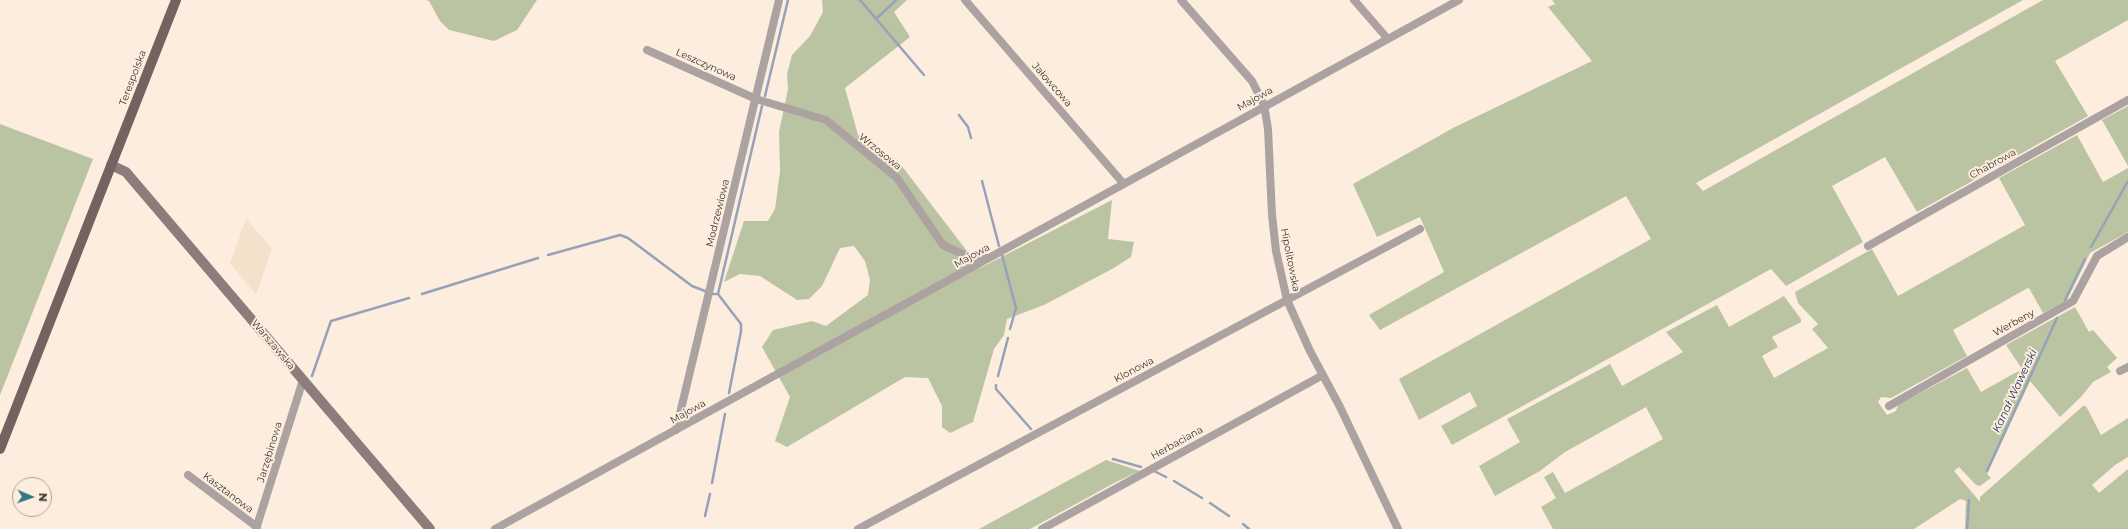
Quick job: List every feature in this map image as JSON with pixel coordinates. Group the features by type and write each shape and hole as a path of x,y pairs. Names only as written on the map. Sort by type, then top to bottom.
{"main road":[{"name":"Terespolska","path":"0,449 176,0"}],"street":[{"name":"Modrzewiowa","path":"676,430 779,0"},
{"name":"Jałowcowa","path":"965,0 1123,183"},
{"name":"Hipolitowska","path":"1181,0 1252,81 1264,105 1268,129 1272,215 1276,251 1287,300 1398,529"},
{"path":"1354,0 1387,38"},
{"name":"Majowa","path":"495,529 989,258 1264,105 1459,0"},
{"name":"Leszczynowa","path":"647,50 756,99"},
{"name":"Wrzosowa","path":"756,99 826,120 897,178 943,245 968,257 989,258"},
{"name":"Chabrowa","path":"1868,246 2128,100"},
{"name":"Warszawska","path":"111,165 126,172 430,529"},
{"name":"Klonowa","path":"858,529 1420,229"},
{"name":"Werbeny","path":"1889,406 2073,301 2097,256 2128,238"},
{"path":"2120,371 2128,367"},
{"name":"Herbaciana","path":"1042,529 1323,376"},
{"name":"Jarzębinowa","path":"256,528 303,380"},
{"name":"Kasztanowa","path":"188,475 256,528"}],"shaded area":[{"path":"246,219 272,248 256,295 230,263"}],"green space":[{"path":"425,0 537,0 517,30 494,41 449,30 440,21 429,1"},
{"path":"822,0 907,0 894,12 910,37 845,88 858,135 898,161 980,268 1112,200 1108,239 1134,242 1131,257 1112,269 1044,305 1007,319 1004,335 994,349 973,422 950,433 942,427 942,406 928,378 905,377 787,447 775,441 790,397 762,347 773,330 812,321 826,326 868,295 870,280 865,261 854,246 840,248 822,286 809,299 797,300 760,276 740,274 724,282 744,221 768,221 775,209 780,171 779,132 788,89 787,74 792,55 810,36 823,12"},
{"path":"1552,0 2023,0 1696,183 1703,191 2043,0 2128,0 2128,20 2055,61 2088,116 1917,212 1885,157 1832,186 1863,242 1786,286 1771,269 1452,445 1441,426 1477,406 1470,392 1419,420 1399,379 1651,239 1626,196 1380,330 1369,315 1444,272 1420,217 1377,237 1353,184 1453,128 1592,61 1548,7 1555,4"},
{"path":"2128,106 2128,166 2102,120"},
{"path":"0,124 93,159 0,395"},
{"path":"2077,135 2103,182 2128,168 2128,232 2090,253 2067,300 2043,313 2029,288 2026,289 1953,330 1967,356 1891,398 1881,397 1878,402 1887,415 1896,411 1898,405 1967,368 1981,392 2022,369 2006,345 2075,307 2089,332 2093,330 2117,358 2107,367 2111,372 2093,382 2081,397 2060,417 2030,381 1987,474 1991,478 1980,486 1976,485 1959,467 1954,471 1980,502 1980,497 2083,406 2086,406 2101,435 2128,418 2128,457 2115,465 2092,485 2099,493 2128,469 2128,529 1965,529 1966,501 1960,499 1914,529 1553,529 1541,507 1556,498 1544,477 1553,472 1565,493 1663,439 1646,407 1565,452 1540,471 1495,496 1479,466 1520,442 1507,419 1610,364 1622,386 1683,352 1666,332 1717,305 1729,327 1784,296 1801,319 1801,322 1772,337 1778,347 1762,356 1774,378 1828,348 1812,329 1818,324 1798,303 1795,292 1872,249 1898,296 2025,225 1999,178"},
{"path":"1106,460 1140,471 1116,482 1030,529 979,529"}],"waterway":[{"path":"765,96 788,0"},
{"path":"860,0 924,75"},
{"path":"876,19 896,0"},
{"path":"718,294 762,106"},
{"path":"959,115 968,127 971,138"},
{"path":"982,181 999,246"},
{"name":"Kanał Wawerski","path":"2091,247 2128,181"},
{"path":"548,255 620,235 628,238 692,286 705,291"},
{"path":"1002,255 1016,308 1010,329"},
{"path":"422,294 538,258"},
{"name":"Kanał Wawerski","path":"2065,300 2085,259"},
{"path":"713,294 718,294 741,324 729,393"},
{"path":"312,376 331,321 409,298"},
{"name":"Kanał Wawerski","path":"1987,471 2057,318"},
{"path":"998,376 1008,338"},
{"path":"996,385 996,389 1031,429"},
{"path":"712,483 725,414"},
{"path":"1113,459 1141,467"},
{"path":"1154,471 1166,477"},
{"path":"1174,481 1202,498"},
{"path":"705,516 710,494"},
{"name":"Kanał Wawerski","path":"1967,529 1969,500"},
{"path":"1210,503 1229,516"},
{"path":"1243,524 1249,529"}]}
